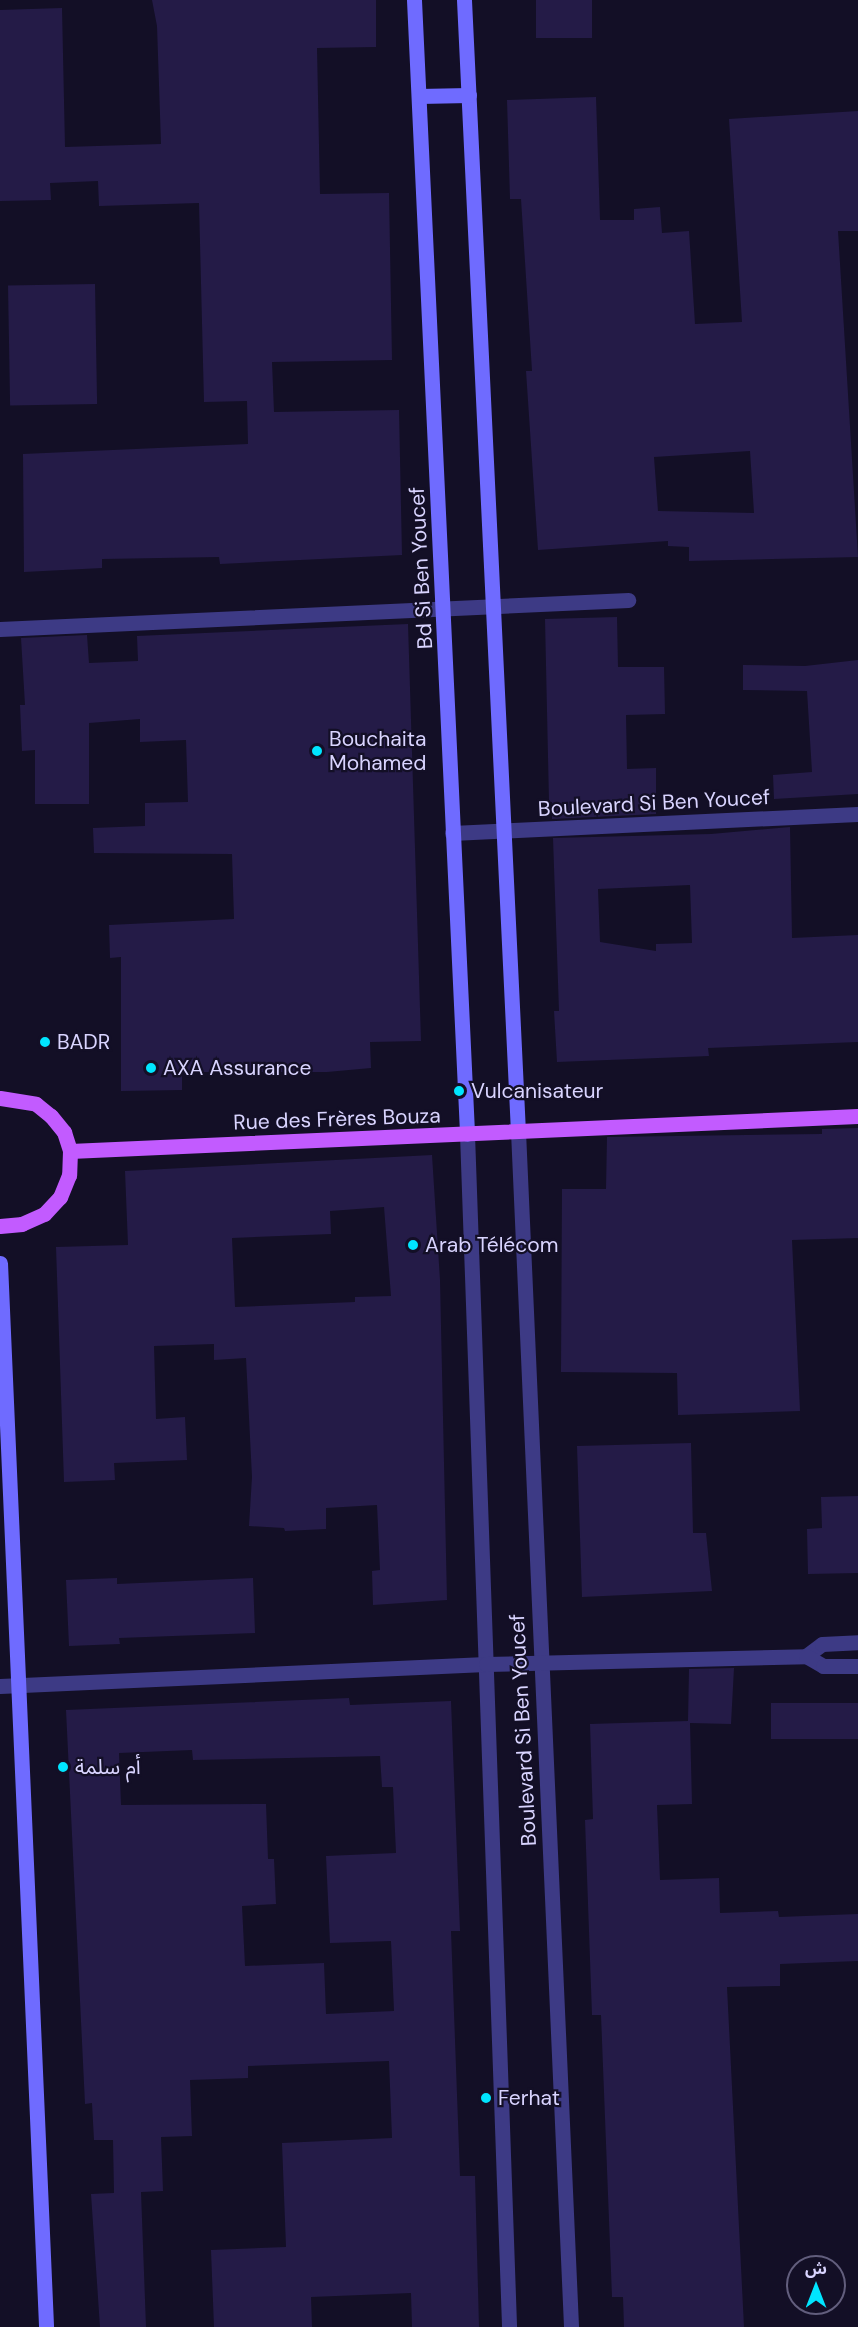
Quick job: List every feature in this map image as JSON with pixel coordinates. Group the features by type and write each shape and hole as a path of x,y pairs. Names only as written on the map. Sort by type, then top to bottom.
{"main road":[{"path":"0,1098 36,1104 51,1116 64,1132 70,1151 69,1175 60,1197 44,1214 22,1224 0,1226"},
{"name":"Rue des Frères Bouza","path":"70,1151 858,1116"}],"street":[{"name":"Bd Si Ben Youcef","path":"414,0 445,609 452,833 467,1134"},
{"path":"465,0 490,606 518,1131"},
{"path":"420,96 469,95"},
{"path":"0,629 628,600"},
{"name":"Boulevard Si Ben Youcef","path":"452,833 858,814"},
{"name":"Boulevard Si Ben Youcef","path":"518,1131 571,2327"},
{"name":"Boulevard Si Ben Youcef","path":"467,1134 509,2327"},
{"path":"0,1263 46,2327"},
{"path":"806,1656 822,1644 858,1642"},
{"path":"0,1686 486,1664 806,1656 823,1666 858,1666"}],"building":[{"path":"152,0 376,0 376,47 317,48 320,194 389,193 392,360 272,362 274,412 399,410 402,555 220,564 219,557 102,559 102,568 24,572 23,454 248,444 247,401 204,402 199,203 99,206 98,181 50,183 51,200 0,201 0,10 62,8 65,147 161,144 157,26"},
{"path":"536,0 592,0 592,38 536,38"},
{"path":"596,97 600,220 634,220 634,209 660,207 662,233 689,231 695,324 742,322 729,119 858,111 858,231 838,231 858,557 689,561 689,547 668,546 668,541 538,550 526,371 532,371 521,199 510,199 507,100","holes":["750,451 754,513 658,511 654,457"]},
{"path":"95,284 97,404 10,406 8,286"},
{"path":"617,617 618,667 664,667 665,714 626,715 627,769 656,768 656,814 552,819 552,802 549,802 545,619"},
{"path":"408,624 421,1041 370,1042 371,1068 327,1072 182,1072 182,1090 121,1091 121,957 110,958 109,925 234,919 232,854 94,853 93,828 145,826 145,803 188,802 186,740 140,742 140,719 89,723 89,804 35,804 35,750 22,751 20,705 25,705 21,638 87,635 89,663 138,661 137,636"},
{"path":"858,660 858,794 774,799 773,775 812,772 807,691 743,690 743,665 805,666"},
{"path":"790,827 792,938 858,935 858,1042 708,1048 709,1056 557,1062 554,1011 559,1011 553,838 711,834","holes":["690,885 692,943 656,944 656,951 600,942 598,889"]},
{"path":"858,1128 858,1238 792,1240 800,1411 678,1415 677,1373 561,1372 562,1189 606,1189 607,1137 822,1134 822,1129"},
{"path":"432,1155 440,1280 447,1600 373,1605 372,1571 380,1570 377,1505 326,1508 326,1529 285,1531 284,1528 249,1526 252,1477 246,1358 214,1360 214,1344 154,1346 156,1419 185,1417 187,1460 114,1463 115,1480 64,1482 56,1247 128,1245 125,1171","holes":["384,1207 391,1296 355,1297 355,1302 235,1307 232,1238 331,1234 330,1211"]},
{"path":"691,1443 693,1533 706,1533 712,1591 582,1597 577,1446"},
{"path":"858,1496 858,1573 808,1574 807,1529 822,1528 821,1497"},
{"path":"117,1578 117,1584 253,1578 255,1633 119,1638 120,1644 69,1646 66,1580"},
{"path":"734,1668 731,1724 690,1723 692,1804 657,1805 660,1880 719,1878 720,1913 778,1911 779,1917 858,1914 858,1961 780,1964 780,1986 727,1987 744,2327 624,2327 623,2297 612,2297 601,2015 592,2015 585,1820 593,1819 590,1724 688,1721 689,1669"},
{"path":"349,1698 350,1705 451,1701 460,1931 451,1931 460,2176 475,2176 479,2327 412,2327 411,2293 311,2297 312,2327 214,2327 211,2250 286,2247 282,2143 392,2138 389,2061 248,2066 248,2078 190,2080 192,2136 161,2137 163,2191 141,2192 146,2327 100,2327 91,2194 114,2193 113,2140 94,2140 92,2103 85,2104 66,1710","holes":["192,1750 193,1760 380,1756 382,1787 393,1787 396,1853 326,1856 330,1943 391,1941 394,2011 326,2014 324,1963 245,1966 242,1906 276,1904 274,1859 268,1859 266,1804 121,1805 119,1753"]},
{"path":"771,1703 858,1703 858,1739 771,1739"}],"place":[{"name":"Bouchaita Mohamed","path":"317,751"},
{"name":"BADR","path":"45,1042"},
{"name":"AXA Assurance","path":"151,1068"},
{"name":"Vulcanisateur","path":"459,1091"},
{"name":"Arab Télécom","path":"413,1245"},
{"name":"أم سلمة","path":"63,1767"},
{"name":"Ferhat","path":"486,2098"}]}
